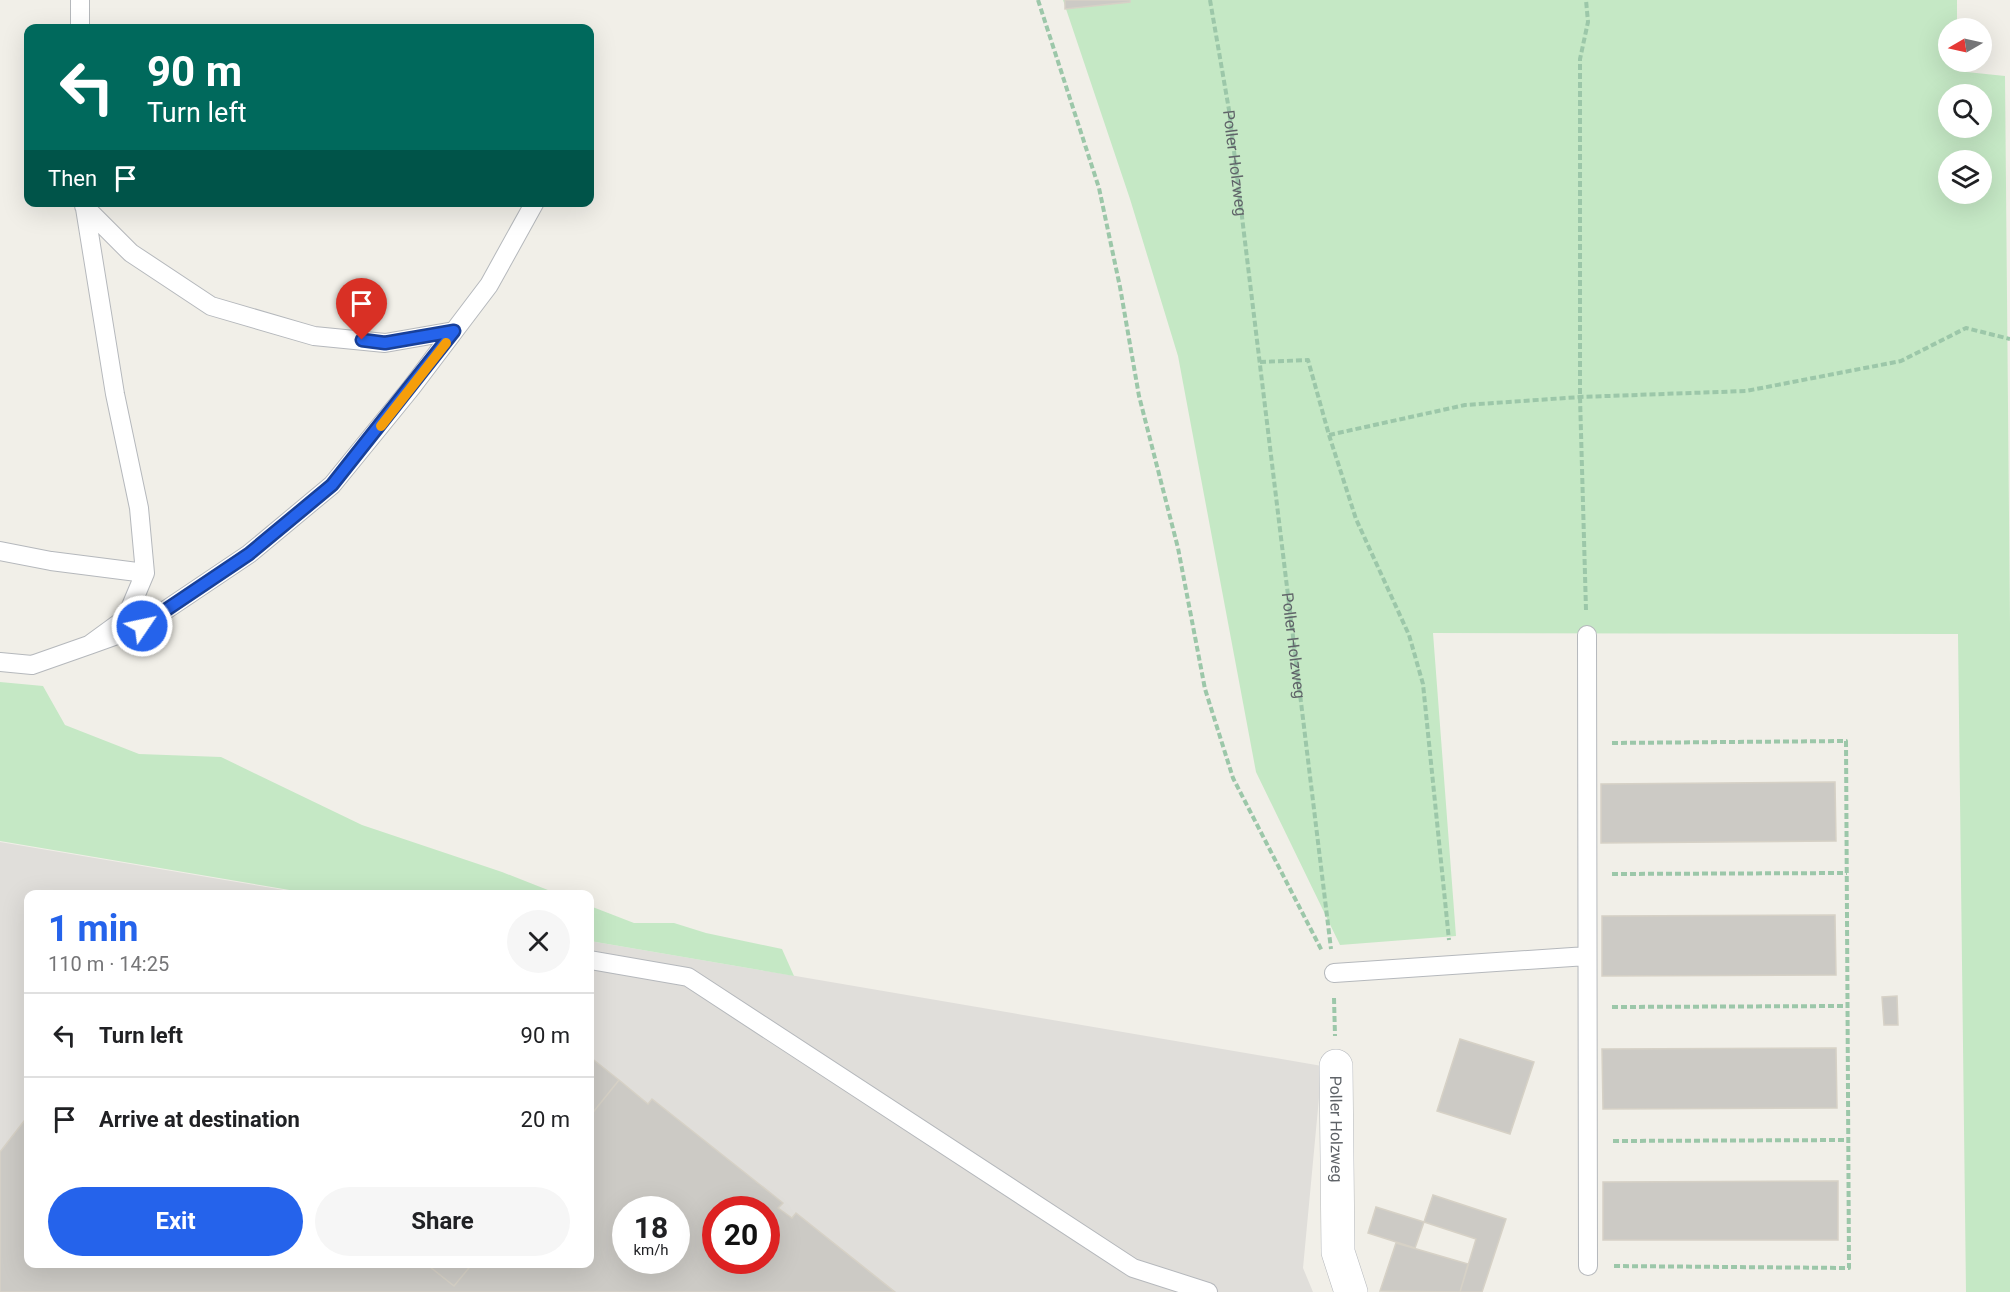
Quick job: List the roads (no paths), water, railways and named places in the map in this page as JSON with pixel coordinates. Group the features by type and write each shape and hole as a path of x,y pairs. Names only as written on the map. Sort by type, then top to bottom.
{"street":[{"name":"Poller Holzweg","path":"1336,1066 1338,1252 1351,1292"}],"lane":[{"path":"80,0 80,24"},
{"path":"84,207 115,394 139,508 145,573 126,618 89,645"},
{"path":"87,207 131,253 211,306 314,336 385,343 454,331"},
{"path":"0,662 32,665 142,626 249,554 332,485 489,285 532,207"},
{"path":"0,551 51,561 145,573"},
{"path":"1587,634 1588,1266"},
{"path":"1334,973 1587,956"},
{"path":"594,961 688,977 1133,1268 1208,1292"}]}
